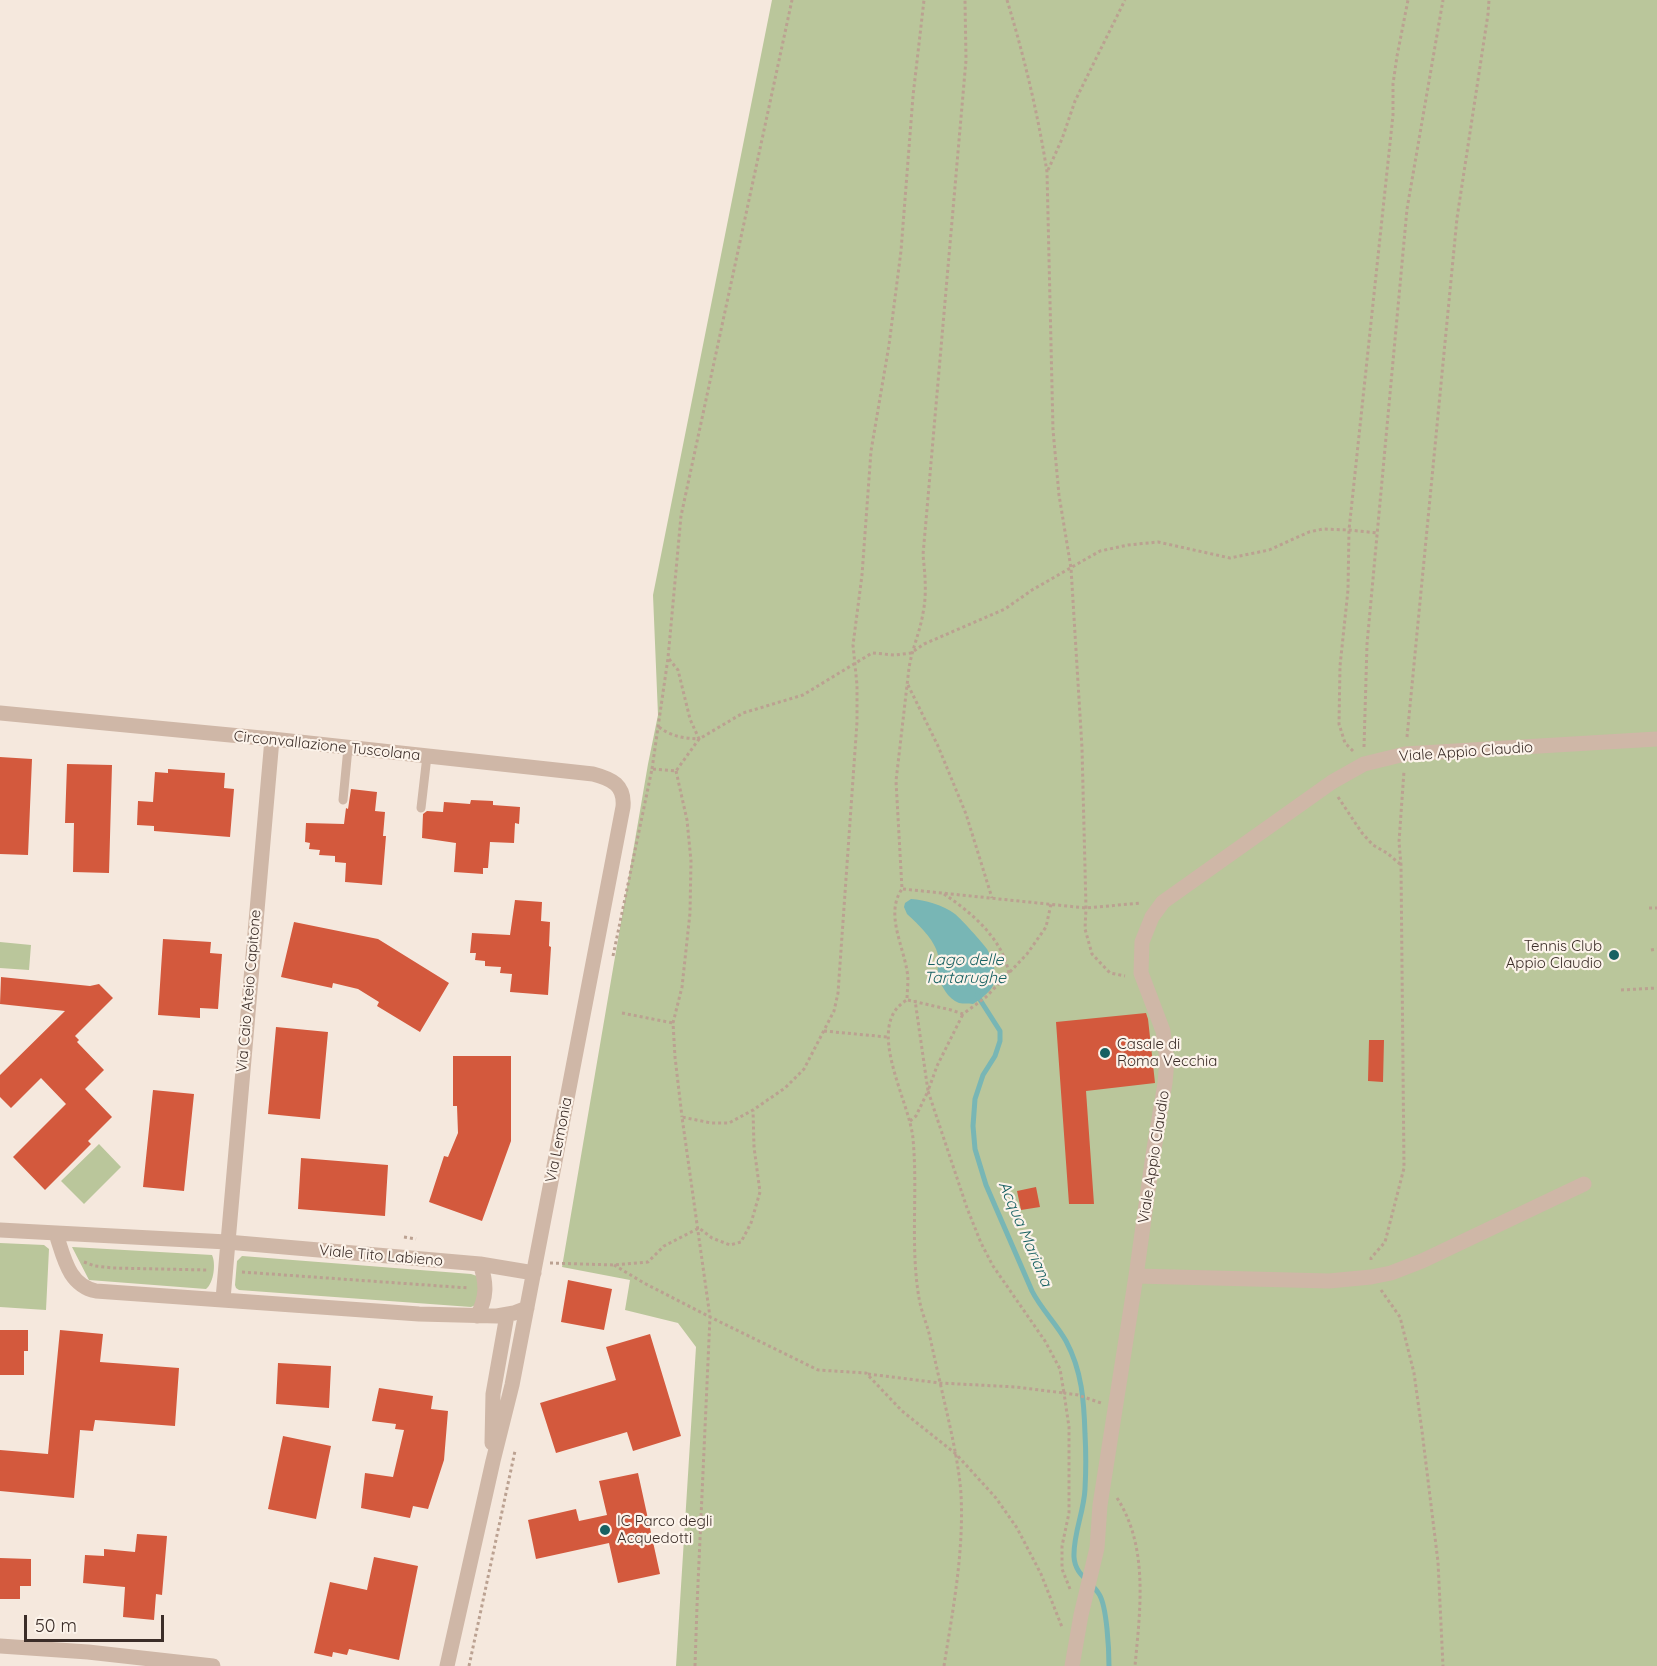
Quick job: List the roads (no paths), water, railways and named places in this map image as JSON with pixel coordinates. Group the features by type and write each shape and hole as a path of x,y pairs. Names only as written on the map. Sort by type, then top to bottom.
{"street":[{"name":"Circonvallazione Tuscolana","path":"0,713 593,774 604,777 617,785 623,793 624,807 621,818"},
{"name":"Viale Appio Claudio","path":"1073,1663 1096,1548 1100,1505 1165,1083 1167,1060 1163,1031 1141,973 1142,942 1152,917 1163,902 1332,782 1364,764 1406,754 1657,739"},
{"name":"Via Caio Ateio Capitone","path":"227,1242 272,740"},
{"name":"Via Lemonia","path":"447,1666 493,1461 511,1393 621,818"},
{"path":"1136,1276 1329,1281 1391,1273 1422,1261 1584,1184"},
{"name":"Viale Tito Labieno","path":"0,1230 227,1242 480,1264 534,1273"},
{"path":"56,1234 73,1278 91,1290 393,1313 507,1315 527,1308"},
{"path":"223,1299 227,1242"},
{"path":"477,1316 486,1287 480,1264"},
{"name":"Via Lemonia","path":"493,1461 491,1422 493,1394 507,1315"},
{"path":"0,1646 88,1652 213,1666"}],"lane":[{"path":"343,800 348,748"},
{"path":"421,808 427,756"}],"water":[{"name":"Lago delle Tartarughe","path":"911,899 934,904 955,914 987,949 992,960 995,981 989,991 973,1004 959,1003 945,991 938,973 936,949 926,933 907,914 904,907 905,903"}],"waterway":[{"name":"Acqua Mariana","path":"977,995 1000,1031 1000,1041 995,1056 983,1075 975,1099 973,1126 975,1149 986,1185 1032,1291 1066,1341 1079,1375 1084,1410 1086,1475 1074,1557 1080,1573 1102,1600 1107,1629 1109,1666"}],"place":[{"name":"Tennis Club Appio Claudio","path":"1614,955"},
{"name":"Casale di Roma Vecchia","path":"1105,1053"},
{"name":"IC Parco degli Acquedotti","path":"605,1530"}]}
